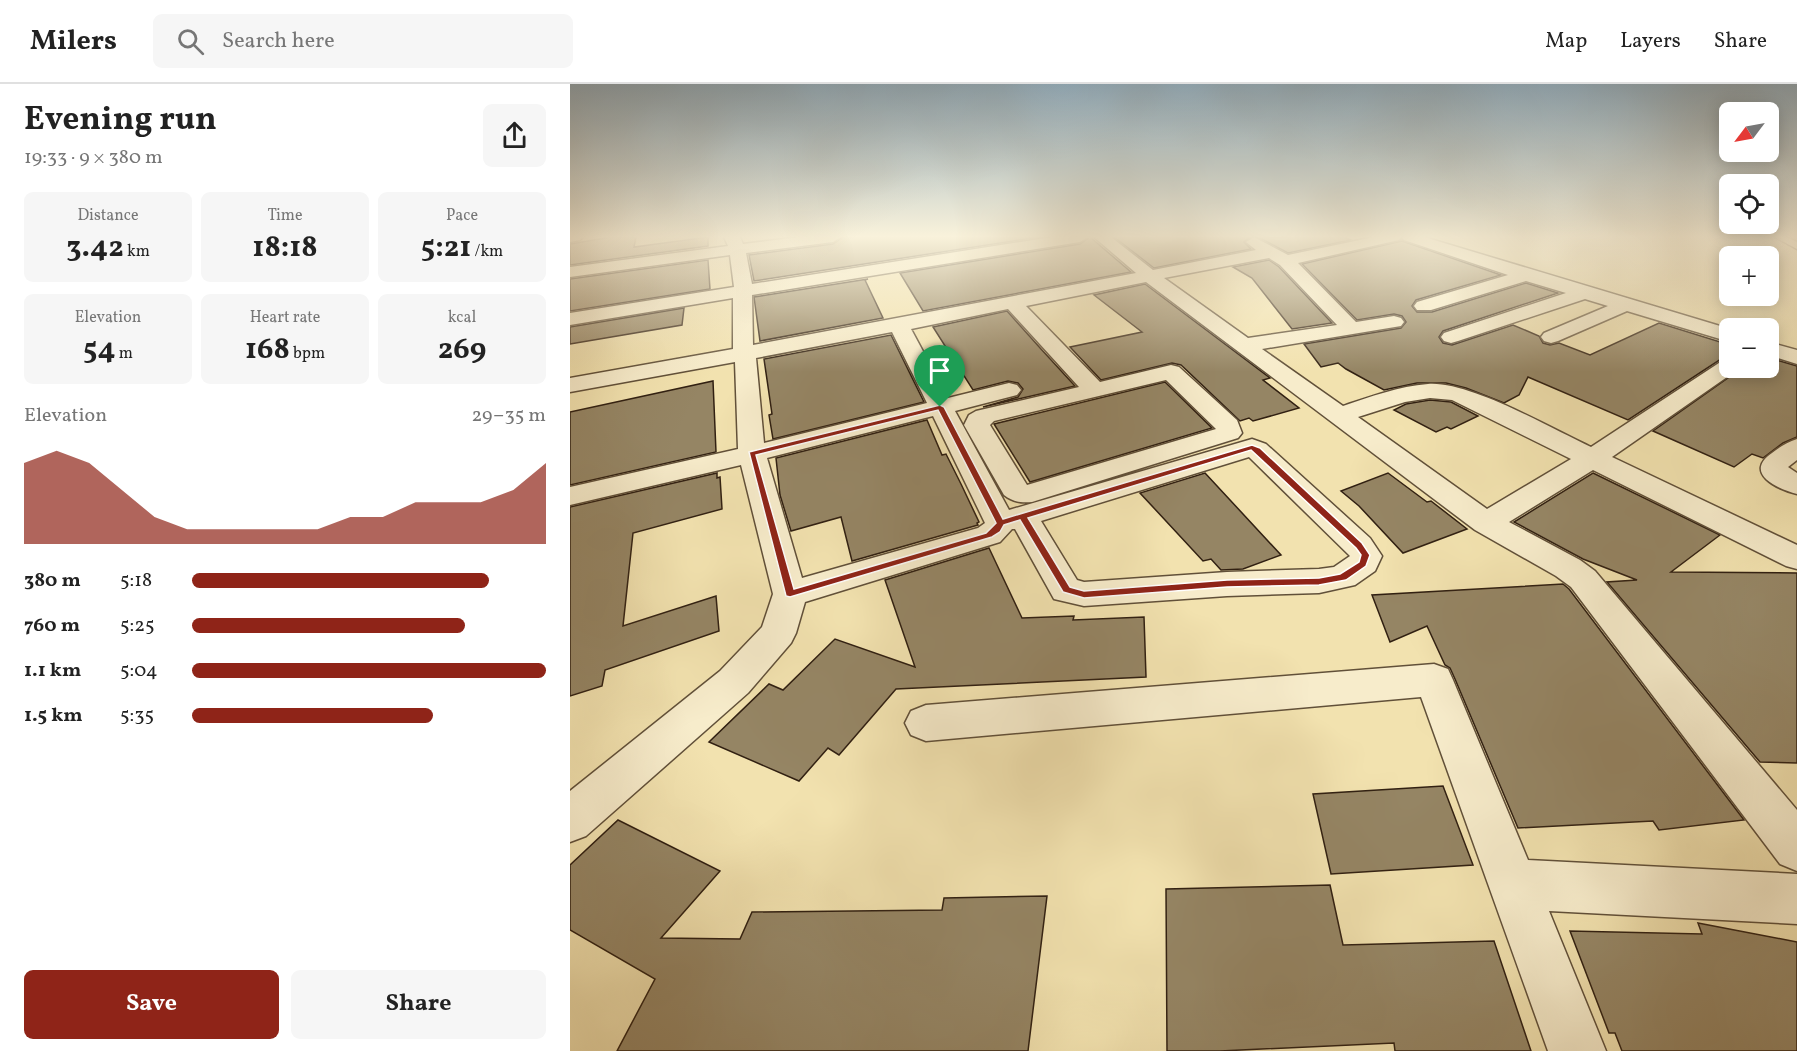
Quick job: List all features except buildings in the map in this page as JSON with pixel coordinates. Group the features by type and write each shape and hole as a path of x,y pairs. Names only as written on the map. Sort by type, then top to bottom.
{"street":[{"path":"570,820 734,682 778,633 790,594 752,454 746,364 743,353 742,282"},
{"path":"570,319 804,282"},
{"path":"570,385 899,325 1112,282"},
{"path":"1158,282 1486,523 1568,568 1583,579 1797,847"},
{"path":"1304,282 1352,329"},
{"path":"1424,306 1503,282"},
{"path":"1549,282 1719,333"},
{"path":"1452,337 1584,293"},
{"path":"1012,302 1087,381"},
{"path":"1551,337 1626,305"},
{"path":"1244,345 1394,322"},
{"path":"790,594 989,535 1011,520 1252,447 1359,545 1366,555 1363,563 1343,577 1319,581 1227,584 1084,594 1066,590 1011,520 940,407 899,325"},
{"path":"1779,351 1797,357"},
{"path":"570,496 940,407 991,404 1087,381 1171,372 1228,425 1228,433 1065,483 1021,494 1014,489 977,425 978,420 985,416 991,404"},
{"path":"1486,523 1594,458 1719,373"},
{"path":"1340,415 1424,390 1447,390 1594,458 1797,558"},
{"path":"1797,447 1773,464 1774,472 1797,485"},
{"path":"926,723 1434,680 1577,1051"},
{"path":"1514,884 1797,900"}],"route":[{"path":"940,407 752,454 790,594 989,535 997,530 1000,523 1023,516 1066,590 1084,594 1227,584 1319,581 1343,577 1363,563 1366,555 1359,545 1252,447 1244,448 1000,523 940,407"}]}
